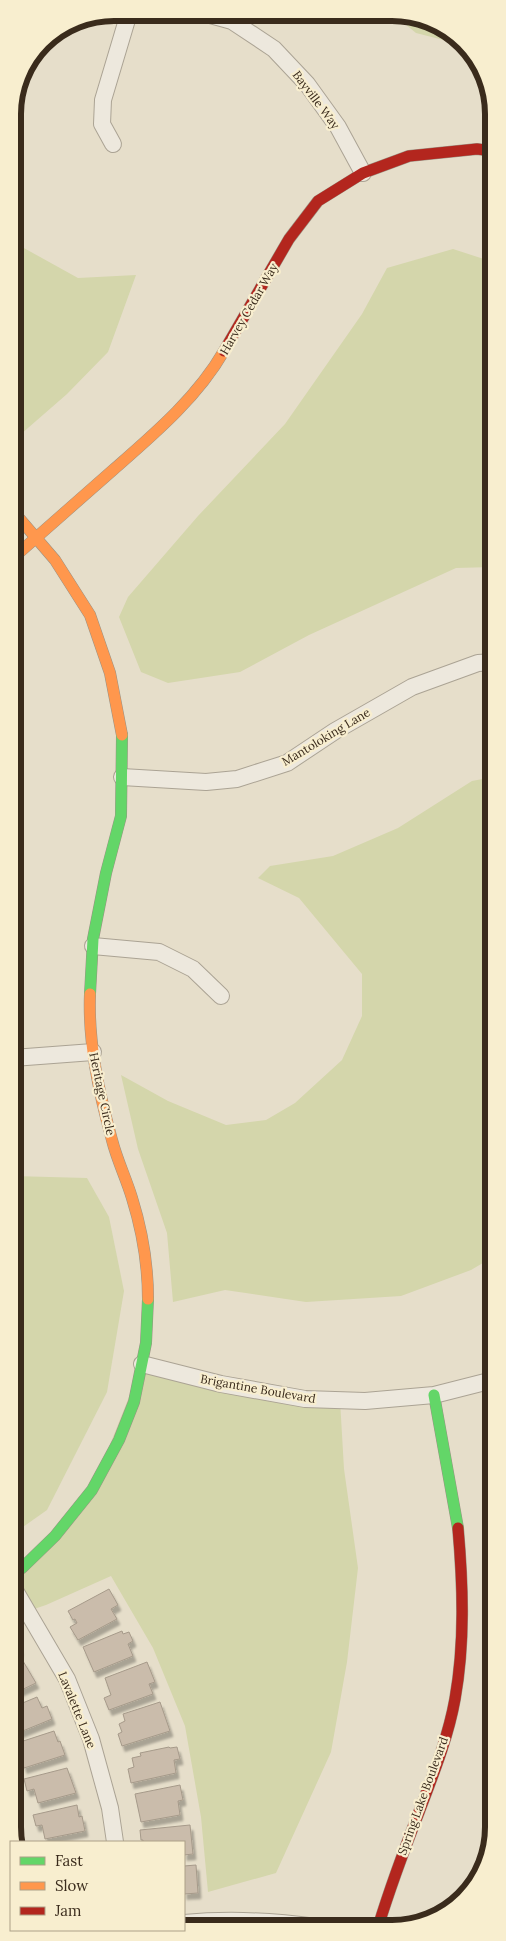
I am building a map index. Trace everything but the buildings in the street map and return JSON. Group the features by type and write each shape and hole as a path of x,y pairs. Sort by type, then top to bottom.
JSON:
{"street":[{"path":"113,144 102,124 103,100 127,21"},
{"name":"Bayville Way","path":"229,21 274,48 307,84 338,127 363,173"},
{"name":"Harvey Cedar Way","path":"21,551 137,449 178,410 214,368 289,239 318,201 363,173 409,156 477,149 485,150"},
{"name":"Heritage Circle","path":"21,520 56,560 90,616 112,682 122,735 121,816 106,873 93,946 89,1018 96,1073 112,1141 142,1232 148,1276 146,1343 134,1402 122,1432 92,1490 55,1536 21,1569"},
{"name":"Mantoloking Lane","path":"122,777 206,782 237,779 287,763 335,732 412,687 478,663 485,663"},
{"path":"93,946 159,952 193,969 221,996"},
{"path":"21,1057 93,1052"},
{"name":"Brigantine Boulevard","path":"142,1364 221,1384 305,1399 365,1401 434,1395 485,1382"},
{"name":"Spring Lake Boulevard","path":"381,1920 398,1865 443,1748 455,1700 461,1655 464,1588 457,1522 434,1395"},
{"name":"Lavalette Lane","path":"21,1601 67,1679 91,1739 110,1808 115,1841"}],"green space":[{"path":"403,22 428,28 450,42 416,33"},
{"path":"21,246 78,278 136,275 108,352 67,394 21,434"},
{"path":"453,249 485,259 485,567 456,568 309,635 240,672 168,683 141,672 119,617 128,597 198,516 285,424 362,314 387,268"},
{"path":"485,779 485,1262 471,1270 401,1296 306,1302 225,1290 173,1302 167,1233 138,1149 121,1075 168,1101 226,1125 266,1120 295,1103 342,1060 362,1016 362,974 299,898 258,878 270,866 333,856 398,828 472,781"},
{"path":"21,1176 87,1178 109,1217 124,1291 107,1392 47,1510 21,1528"},
{"path":"142,1364 340,1400 344,1469 358,1568 347,1662 331,1752 276,1873 208,1892 201,1817 185,1726 153,1648 111,1576 46,1605 21,1613 21,1565 92,1490"}],"traffic: fast":[{"path":"90,994 93,939 106,873 121,816 122,735"},
{"path":"21,1569 55,1536 92,1490 119,1440 134,1402 146,1343 148,1299"},
{"path":"434,1395 458,1528"}],"traffic: slow":[{"path":"21,551 173,415 201,384 224,351"},
{"path":"21,520 55,560 90,615 110,673 122,735"},
{"path":"90,994 91,1031 99,1086 114,1147 139,1222 146,1260 148,1299"}],"traffic: jam":[{"path":"224,351 289,239 318,201 363,173 409,156 477,149 485,150"},
{"path":"380,1920 397,1869 440,1756 455,1699 462,1635 458,1528"}]}
